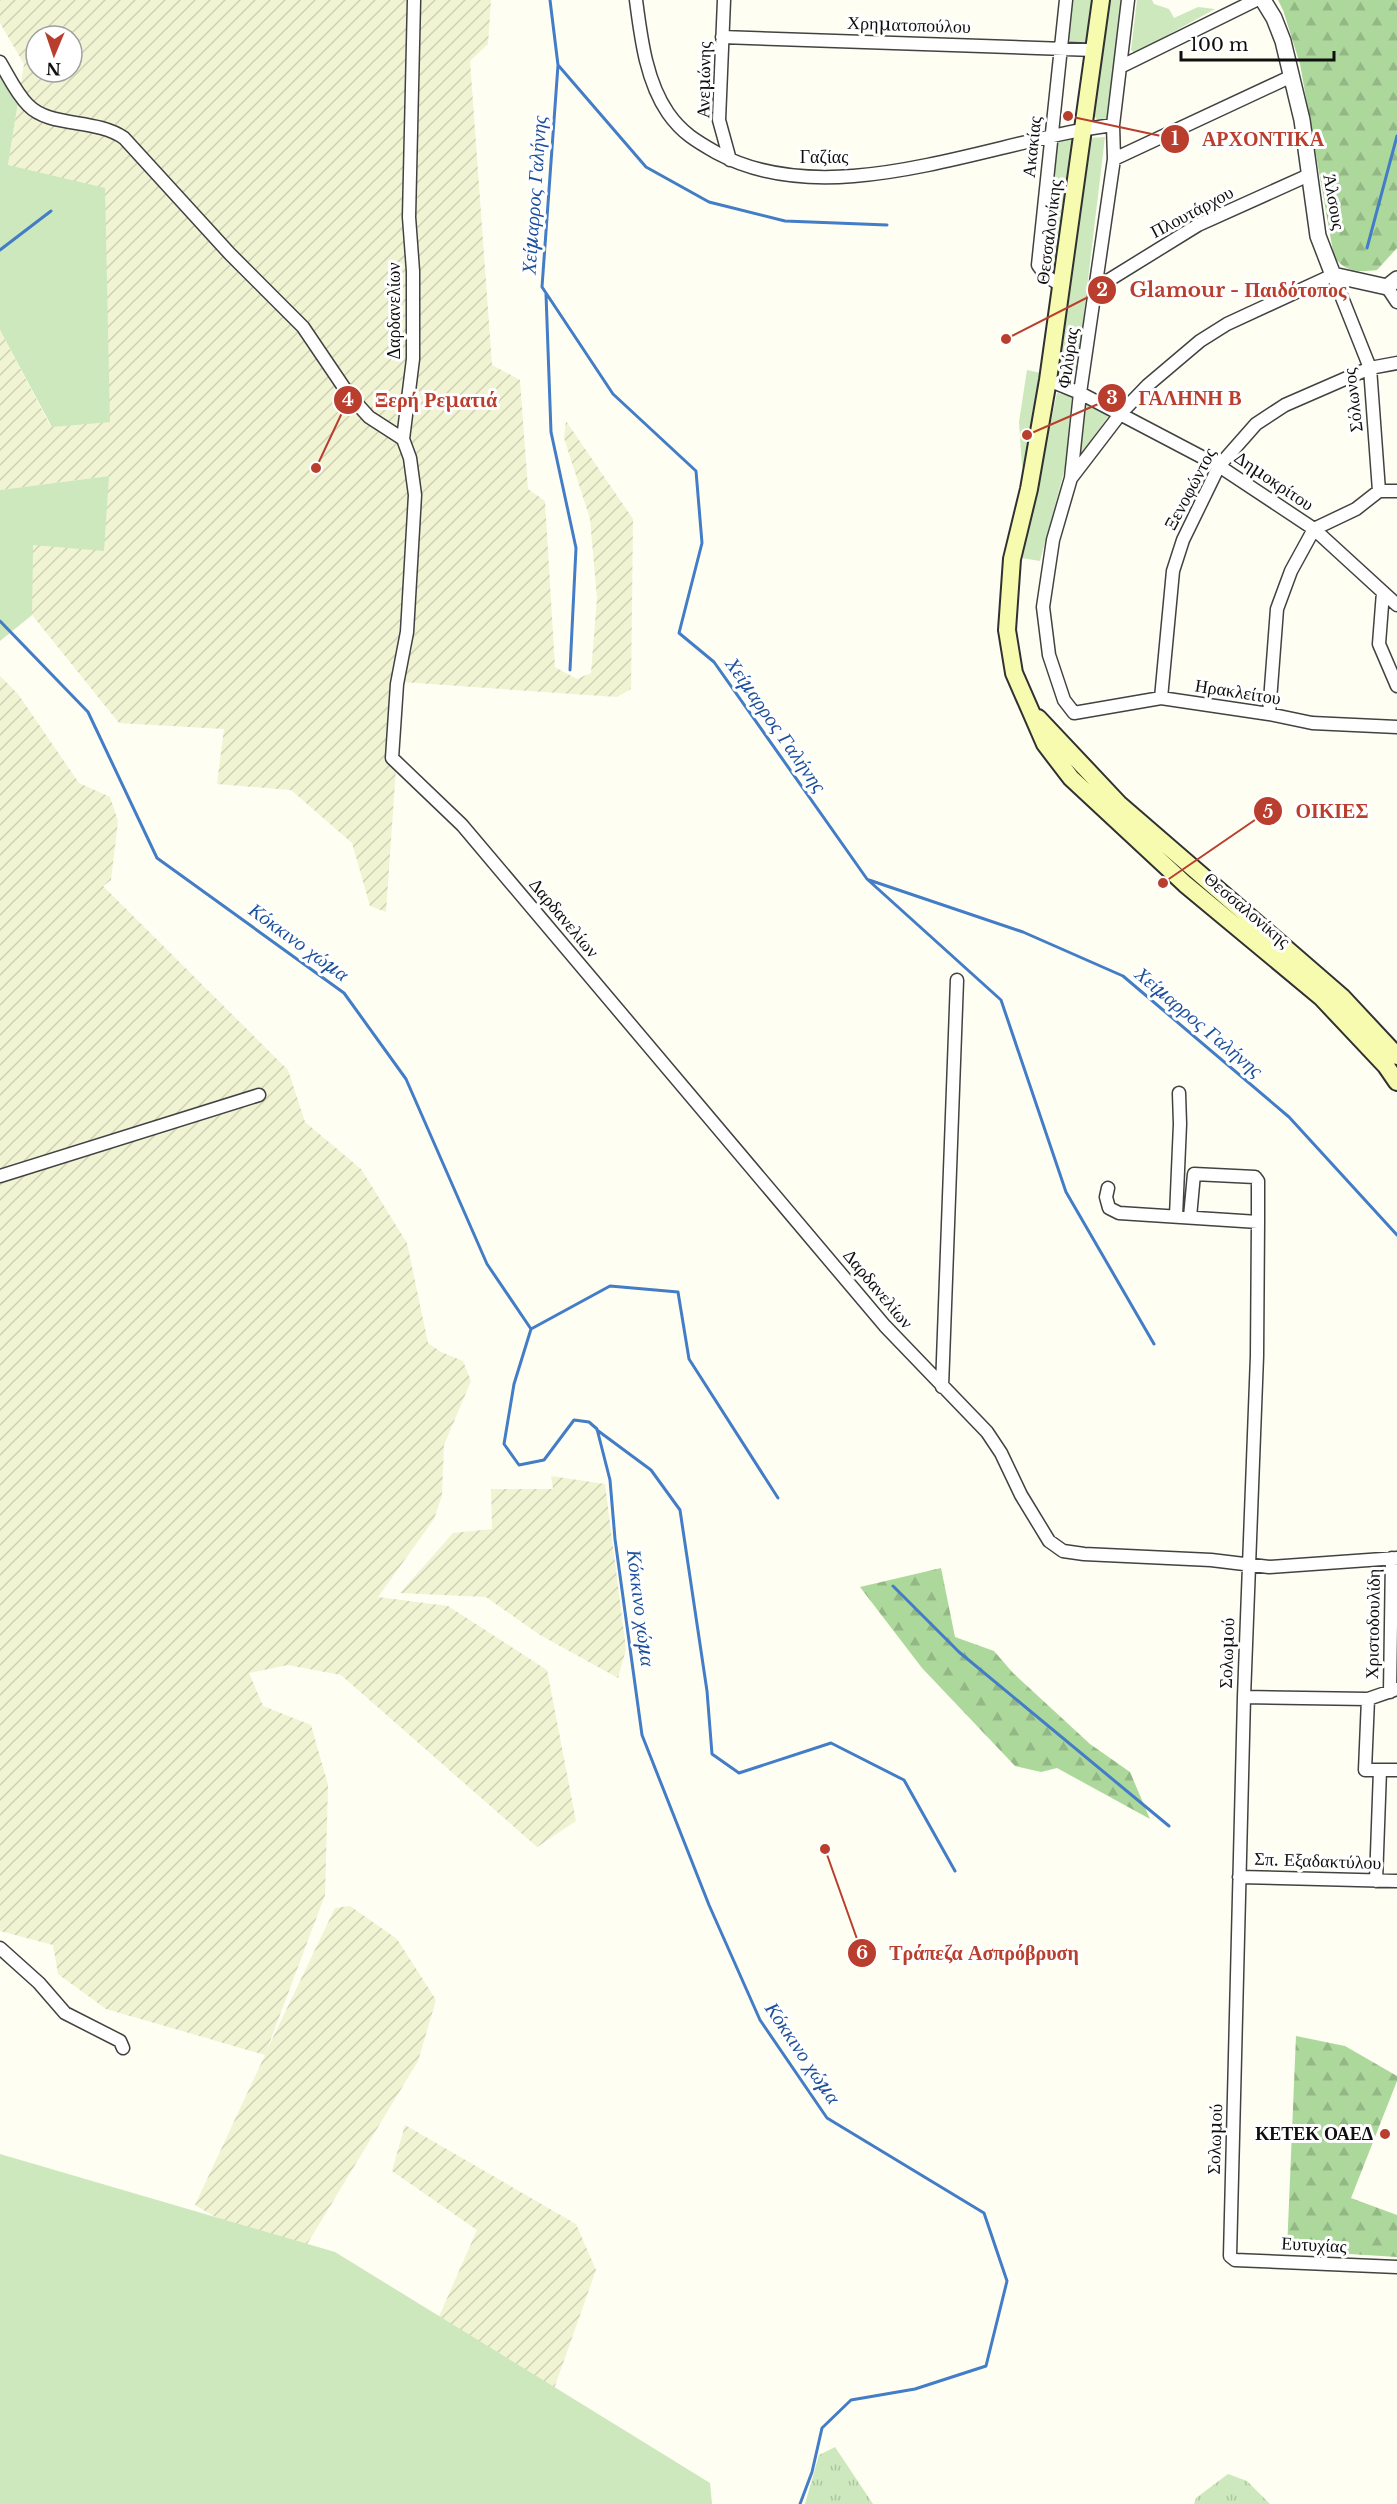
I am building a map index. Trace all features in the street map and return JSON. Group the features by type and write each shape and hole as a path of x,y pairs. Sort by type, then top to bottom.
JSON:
{"main road":[{"name":"Θεσσαλονίκης","path":"1101,0 1048,380 1029,489 1012,560 1006,630 1014,673 1020,692 1033,711 1119,804 1342,997 1397,1056"},
{"name":"Θεσσαλονίκης","path":"1033,711 1045,744 1071,777 1185,884 1321,997 1386,1066 1397,1082"}],"street":[{"name":"Δαρδανελίων","path":"414,0 409,217 413,271 413,359 404,439 410,458 415,495 407,632 398,684 392,758 462,825 885,1326 987,1432 1001,1453 1020,1494 1049,1540 1063,1551 1211,1560 1249,1565 1295,1567 1394,1558"},
{"name":"Γαζίας","path":"636,0 645,56 654,86 668,113 689,137 730,160 748,167 782,175 883,174 1051,135 1113,125"},
{"name":"Ανεμώνης","path":"724,0 720,120 730,160"},
{"name":"Ακακίας","path":"1062,286 1046,276 1038,265 1066,0"},
{"name":"Φιλύρας","path":"1074,713 1064,700 1049,655 1043,608 1053,540 1071,478 1080,393 1114,159 1113,125 1128,0"},
{"path":"1120,67 1256,0"},
{"name":"Άλσους","path":"1263,0 1280,33 1292,76 1302,120 1318,236 1333,275"},
{"name":"Χρηματοπούλου","path":"722,37 1094,50"},
{"path":"0,62 19,95 40,114 99,126 114,131 124,138 230,254 303,327 349,395 369,417 404,439"},
{"path":"1114,159 1292,76"},
{"name":"Πλουτάρχου","path":"1096,288 1198,225 1309,175"},
{"path":"1071,478 1121,413 1148,385 1200,341 1227,324 1333,275 1392,283 1397,302"},
{"name":"Σόλωνος","path":"1333,275 1370,368 1379,491"},
{"name":"Ξενοφώντος","path":"1161,698 1167,615 1173,571 1183,540 1219,466 1256,424 1285,405 1370,368 1397,363"},
{"name":"Δημοκρίτου","path":"1048,380 1121,413 1219,466 1314,529 1397,604"},
{"path":"1269,714 1277,609 1291,571 1314,529 1356,509 1379,491 1397,491"},
{"path":"1383,592 1379,644 1397,686"},
{"name":"Ηρακλείτου","path":"1074,713 1161,698 1269,714 1312,723 1397,727"},
{"path":"942,1387 957,980"},
{"path":"1176,1216 1179,1094"},
{"path":"0,1176 259,1095"},
{"name":"Σολωμού","path":"1190,1217 1192,1176 1195,1173 1258,1178 1257,1356 1244,1697 1230,2256"},
{"path":"1108,1188 1106,1197 1109,1208 1119,1213 1258,1222"},
{"name":"Χριστοδουλίδη","path":"1394,1558 1394,1690"},
{"path":"1244,1697 1368,1699 1394,1690"},
{"name":"Χριστοδουλίδη","path":"1368,1699 1365,1770 1380,1770"},
{"path":"1376,1881 1380,1770 1397,1770"},
{"name":"Σπ. Εξαδακτύλου","path":"1239,1877 1397,1881"},
{"path":"0,1948 39,1983 64,2013 120,2042 123,2048"},
{"name":"Ευτυχίας","path":"1230,2256 1235,2260 1397,2267"}],"green space":[{"path":"0,0 491,0 488,44 470,61 492,365 520,380 528,489 545,501 555,667 577,679 591,673 597,598 590,519 564,438 566,421 633,519 631,689 617,697 402,682 386,912 370,906 352,843 291,790 217,784 224,729 119,723 32,615 32,545 109,476 0,490 0,330 51,427 8,165 24,64 0,23"},
{"path":"1071,0 1093,0 1089,39 1084,47 1073,45 1068,38"},
{"path":"1107,0 1124,0 1110,116 1107,121 1099,122 1091,112"},
{"path":"1137,0 1152,0 1154,4 1169,9 1174,18 1198,7 1215,9 1135,53 1131,50"},
{"path":"1278,0 1397,0 1397,248 1377,270 1348,269 1334,257 1300,64"},
{"path":"0,70 18,102 8,165 105,188 110,422 52,427 0,330"},
{"path":"1105,137 1077,372 1067,380 1058,370 1088,138"},
{"path":"1073,139 1057,272 1051,275 1041,262 1055,140"},
{"path":"1027,370 1041,373 1027,461 1023,467 1019,422"},
{"path":"1057,393 1072,397 1065,468 1040,561 1022,558"},
{"path":"1083,403 1109,415 1078,459"},
{"path":"109,476 104,551 33,545 32,615 0,641 0,490"},
{"path":"0,676 18,694 79,783 110,797 118,821 111,880 103,886 288,1070 305,1122 361,1169 407,1243 428,1343 441,1352 463,1361 471,1381 444,1445 442,1495 434,1519 378,1597 448,1606 547,1670 576,1821 537,1847 341,1675 288,1665 249,1673 263,1706 311,1725 328,1785 325,1895 266,2052 335,1908 350,1906 397,1939 436,2000 418,2061 295,2264 195,2205 265,2055 106,2009 58,1974 53,1945 0,1931"},
{"path":"551,1476 605,1484 626,1649 618,1678 540,1635 486,1597 400,1593 453,1533 492,1529 491,1489 553,1489"},
{"path":"941,1568 955,1637 994,1651 1013,1673 1090,1744 1130,1772 1150,1819 1057,1768 1041,1772 1015,1766 922,1668 860,1587"},
{"path":"1296,2036 1345,2046 1397,2076 1351,2198 1397,2215 1397,2257 1287,2250"},
{"path":"405,2125 576,2224 596,2270 550,2400 434,2328 477,2230 392,2171"},
{"path":"0,2154 335,2252 710,2483 712,2504 0,2504"},
{"path":"835,2447 873,2504 805,2504 819,2455"},
{"path":"1228,2474 1247,2481 1270,2504 1194,2504 1196,2498"}],"waterway":[{"name":"Χείμαρρος Γαλήνης","path":"550,0 558,65 542,287 613,394 696,471 702,543 679,633 714,662 867,879 1001,1000 1066,1192 1154,1344"},
{"path":"558,65 646,167 709,202 785,221 887,225"},
{"path":"1367,248 1397,136"},
{"name":"Κόκκινο χώμα","path":"0,250 51,211"},
{"path":"546,294 551,432 576,548 570,670"},
{"name":"Κόκκινο χώμα","path":"0,621 88,712 157,858 344,993 406,1079 487,1264 531,1329 514,1384 504,1444 519,1465 544,1460 574,1420 589,1422 597,1429 610,1480 615,1539 642,1735 709,1905 760,2020 827,2118 984,2213 1007,2281 986,2366 915,2389 851,2400 822,2428 812,2472 800,2504"},
{"name":"Χείμαρρος Γαλήνης","path":"869,880 1023,932 1123,976 1289,1117 1397,1235"},
{"name":"Κόκκινο χώμα","path":"531,1329 610,1286 678,1292 689,1359 778,1498"},
{"name":"Κόκκινο χώμα","path":"597,1430 651,1470 680,1510 707,1691 712,1754 739,1773 831,1743 904,1780 955,1871"},
{"name":"Κόκκινο χώμα","path":"893,1586 959,1652 1169,1826"}],"place":[{"name":"ΑΡΧΟΝΤΙΚΑ","path":"1068,116"},
{"name":"Glamour - Παιδότοπος","path":"1006,339"},
{"name":"ΓΑΛΗΝΗ Β","path":"1027,435"},
{"name":"Ξερή Ρεματιά","path":"316,468"},
{"name":"ΟΙΚΙΕΣ","path":"1163,883"},
{"name":"Τράπεζα Ασπρόβρυση","path":"825,1849"},
{"name":"ΚΕΤΕΚ ΟΑΕΔ","path":"1385,2134"}]}
